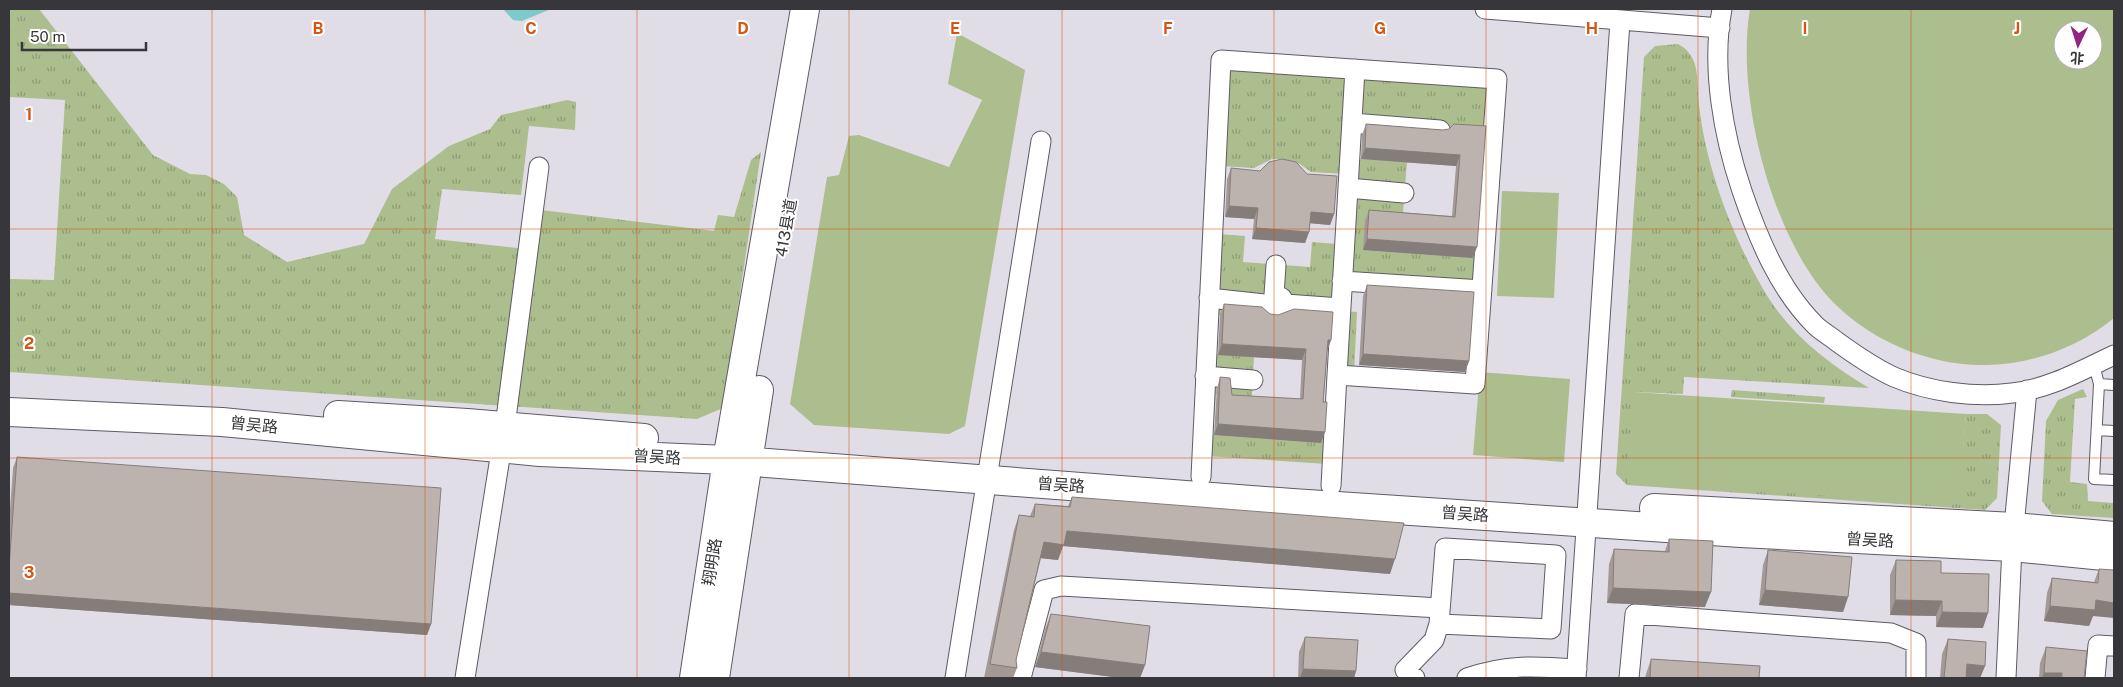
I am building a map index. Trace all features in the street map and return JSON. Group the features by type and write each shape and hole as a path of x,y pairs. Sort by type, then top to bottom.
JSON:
{"street":[{"name":"413县道","path":"739,454 805,9"},
{"name":"413县道","path":"739,454 823,9"},
{"path":"1485,9 1720,28"},
{"path":"1722,9 1719,82 1728,151 1754,226 1784,286 1816,325 1851,352 1894,377 1938,390 1972,394 2013,393 2061,381 2114,355"},
{"path":"1467,678 1486,672 1519,666 1577,674 1620,21"},
{"path":"1201,477 1221,60 1497,78 1475,384 1337,375"},
{"path":"1331,486 1355,69"},
{"path":"1352,123 1440,130"},
{"path":"955,678 1041,141"},
{"path":"465,678 503,437 539,167"},
{"path":"1348,188 1404,193"},
{"path":"1274,301 1276,265"},
{"path":"1342,281 1482,290"},
{"path":"1209,298 1274,301 1341,308"},
{"path":"1205,376 1252,380"},
{"path":"2006,678 2013,537 2027,390"},
{"name":"曾吴路","path":"9,394 503,437 1587,513 2013,537 2114,536"},
{"name":"曾吴路","path":"9,412 503,437"},
{"name":"翔明路","path":"694,678 739,454"},
{"name":"翔明路","path":"716,678 739,454"},
{"name":"曾吴路","path":"988,471 1201,477 1331,486 1587,513"},
{"name":"曾吴路","path":"2013,537 2114,558"},
{"path":"1021,678 1044,590 1060,586 1439,616 1551,629 1556,555 1445,548 1439,616 1434,640 1407,676"},
{"path":"1629,678 1634,614 1891,633 1916,643 1916,678"},
{"path":"2096,678 2098,645 2114,646"}],"lane":[{"path":"2094,364 2099,384 2094,479 2114,480"},
{"path":"2099,384 2114,385"},
{"path":"2097,430 2114,431"}],"green space":[{"path":"9,9 39,9 153,155 190,174 206,175 224,184 237,197 244,235 287,262 364,244 392,189 449,146 490,129 501,115 567,100 576,102 575,130 529,126 521,195 442,189 435,239 535,250 541,210 714,231 718,215 734,217 751,160 761,152 723,408 697,419 9,372 9,279 54,280 65,100 9,97"},
{"path":"1750,9 2114,9 2114,318 2086,338 2054,352 2020,362 1986,365 1945,361 1925,356 1905,350 1868,331 1836,305 1813,278 1793,245 1763,166 1748,83 1747,44"},
{"path":"957,33 1025,70 965,426 949,434 814,425 790,404 827,177 839,175 849,136 859,135 949,167 982,100 948,84"},
{"path":"1678,44 1686,49 1691,56 1696,70 1702,128 1714,176 1730,222 1762,287 1783,318 1809,345 1838,368 1869,388 1684,377 1683,394 1635,392 1958,504 1966,414 1987,414 2001,425 1997,498 1985,510 1627,485 1616,474 1644,57 1655,46"},
{"path":"1238,68 1343,78 1347,85 1344,174 1311,172 1300,164 1282,159 1272,159 1254,168 1221,166 1229,72"},
{"path":"1365,79 1486,86 1493,96 1478,282 1359,274 1349,270 1352,196 1404,201 1402,224 1363,250 1476,258 1485,137 1448,135 1449,125 1358,119 1360,87"},
{"path":"1361,128 1359,159 1407,162 1405,187 1353,183"},
{"path":"1502,191 1559,193 1554,298 1497,296"},
{"path":"1219,234 1245,236 1243,262 1270,264 1268,289 1258,297 1220,293 1216,287"},
{"path":"1312,242 1337,244 1334,295 1327,300 1287,298 1281,289 1283,265 1310,267"},
{"path":"1217,306 1330,323 1218,315 1215,354 1254,357 1253,375 1209,372"},
{"path":"1344,311 1357,312 1354,374 1340,373"},
{"path":"1480,372 1570,379 1564,462 1473,455"},
{"path":"1209,381 1252,384 1251,407 1216,394 1213,435 1321,443 1322,430 1329,430 1327,464 1206,456"},
{"path":"2083,389 2087,397 2075,399 2070,482 2087,484 2088,501 2114,503 2114,518 2052,514 2042,501 2046,421 2058,400"},
{"path":"1732,390 1825,397 1824,403 1731,397"},
{"path":"1634,392 1966,414 1959,504 1627,483"}],"water":[{"path":"503,9 551,9 522,21 513,20"}],"building":[{"path":"1366,124 1443,130 1449,129 1454,124 1486,126 1477,247 1367,239 1369,210 1455,217 1460,155 1365,148"},
{"path":"1282,159 1296,162 1307,174 1337,176 1334,214 1311,212 1309,232 1256,228 1258,208 1229,206 1231,168 1260,171 1269,162"},
{"path":"1367,285 1474,292 1469,361 1363,354"},
{"path":"1224,304 1262,307 1270,314 1278,315 1294,309 1333,312 1331,340 1328,340 1323,402 1327,402 1325,432 1218,424 1220,377 1230,378 1232,395 1303,399 1306,349 1222,344"},
{"path":"17,457 441,488 431,624 9,593"},
{"path":"1072,497 1404,523 1395,559 1067,531 1064,545 1044,542 1016,660 1017,668 990,664 1019,515 1034,517 1035,504 1070,507"},
{"path":"1669,539 1713,541 1711,592 1613,588 1614,549 1669,552"},
{"path":"1768,550 1852,557 1848,597 1765,590"},
{"path":"1896,560 1941,561 1941,573 1989,574 1988,613 1942,612 1942,601 1895,600"},
{"path":"2099,569 2114,570 2114,603 2096,600 2095,610 2050,606 2052,578 2098,583"},
{"path":"1051,614 1150,626 1145,665 1041,652"},
{"path":"1305,637 1358,640 1356,671 1303,669"},
{"path":"1948,639 1986,642 1985,666 1967,664 1966,678 1944,678"},
{"path":"2046,647 2087,651 2084,678 2062,678 2062,673 2044,673"},
{"path":"1651,659 1760,666 1759,678 1650,678"}]}
